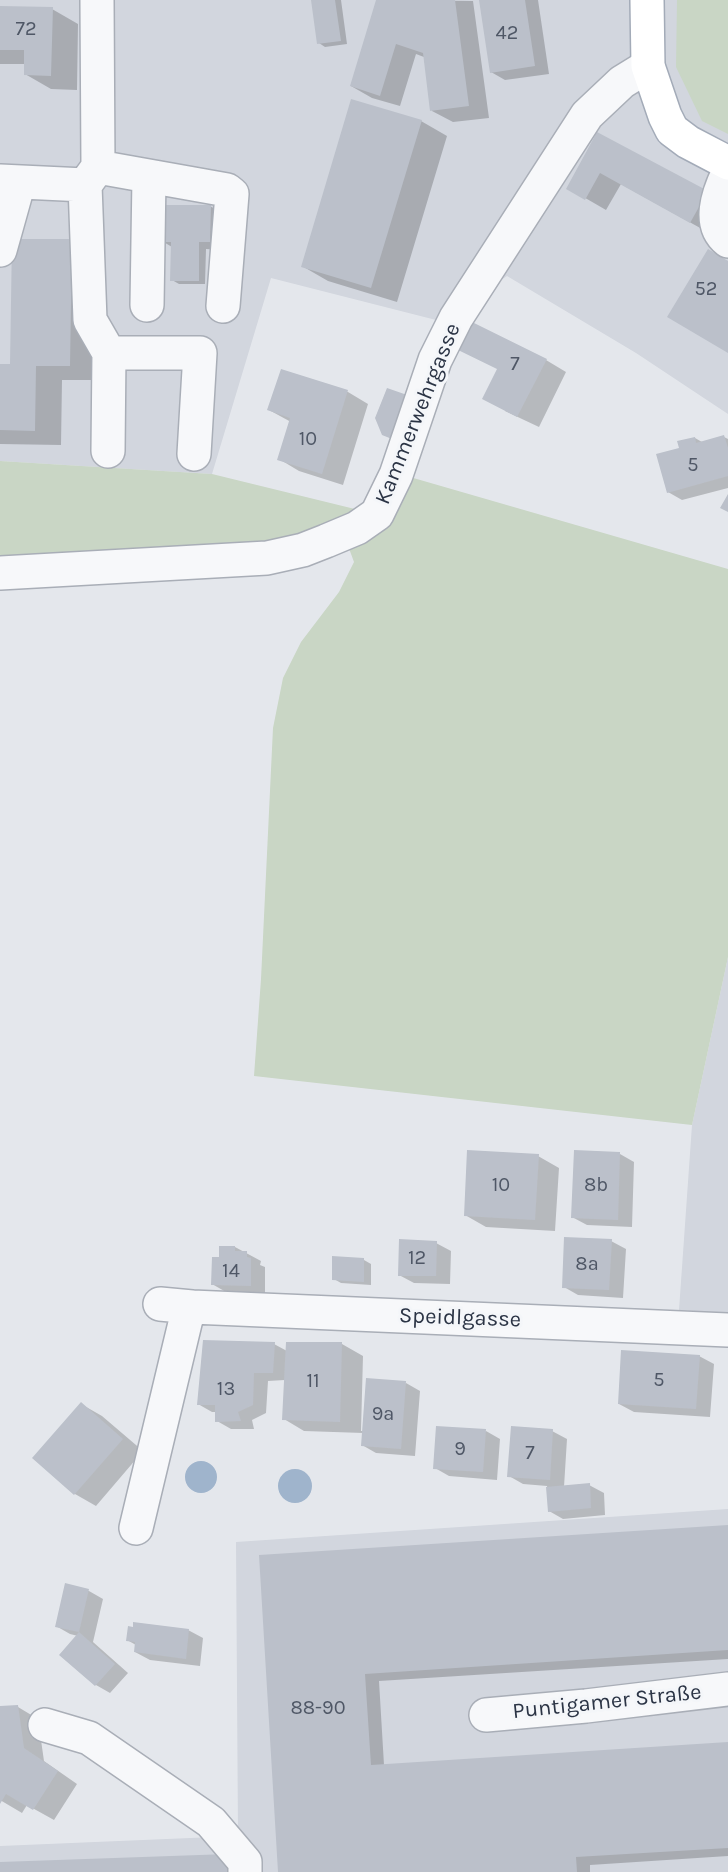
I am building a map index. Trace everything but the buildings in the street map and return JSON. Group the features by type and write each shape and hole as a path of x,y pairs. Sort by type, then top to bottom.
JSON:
{"main road":[{"path":"647,0 648,66 665,116 672,130 688,142 728,163"}],"street":[{"path":"98,0 91,176 90,320 109,353 108,451"},
{"name":"Kammerwehrgasse","path":"0,573 267,558 303,550 370,520 377,514 396,475 435,360 456,318 586,115 622,82 648,66"},
{"path":"728,173 719,190 716,207 717,225 721,235 728,241"},
{"path":"0,250 10,182 91,176 149,177 226,190 232,194 223,306"},
{"path":"147,305 149,177"},
{"path":"109,353 200,353 194,454"},
{"name":"Speidlgasse","path":"160,1304 728,1330"},
{"path":"136,1528 186,1319 192,1307"},
{"name":"Puntigamer Straße","path":"486,1715 728,1689"},
{"path":"45,1725 89,1738 211,1822 245,1862 245,1872"}],"shaded area":[{"path":"0,0 728,0 728,414 636,353 507,276 440,321 271,278 212,474 0,461"},
{"path":"728,957 728,1313 679,1310 692,1125"},
{"path":"728,1509 728,1872 0,1872 0,1846 238,1836 236,1542"}],"green space":[{"path":"677,0 728,0 728,134 702,121 676,67"},
{"path":"0,461 212,474 363,511 273,549 0,564"},
{"path":"403,475 728,569 728,957 692,1125 254,1076 273,728 283,678 301,642 339,592 354,562 347,543"}],"water":[{"path":"201,1461 212,1466 217,1477 212,1488 201,1493 190,1488 185,1477 190,1466"},
{"path":"295,1469 307,1474 312,1486 307,1498 295,1503 283,1498 278,1486 283,1474"}]}
